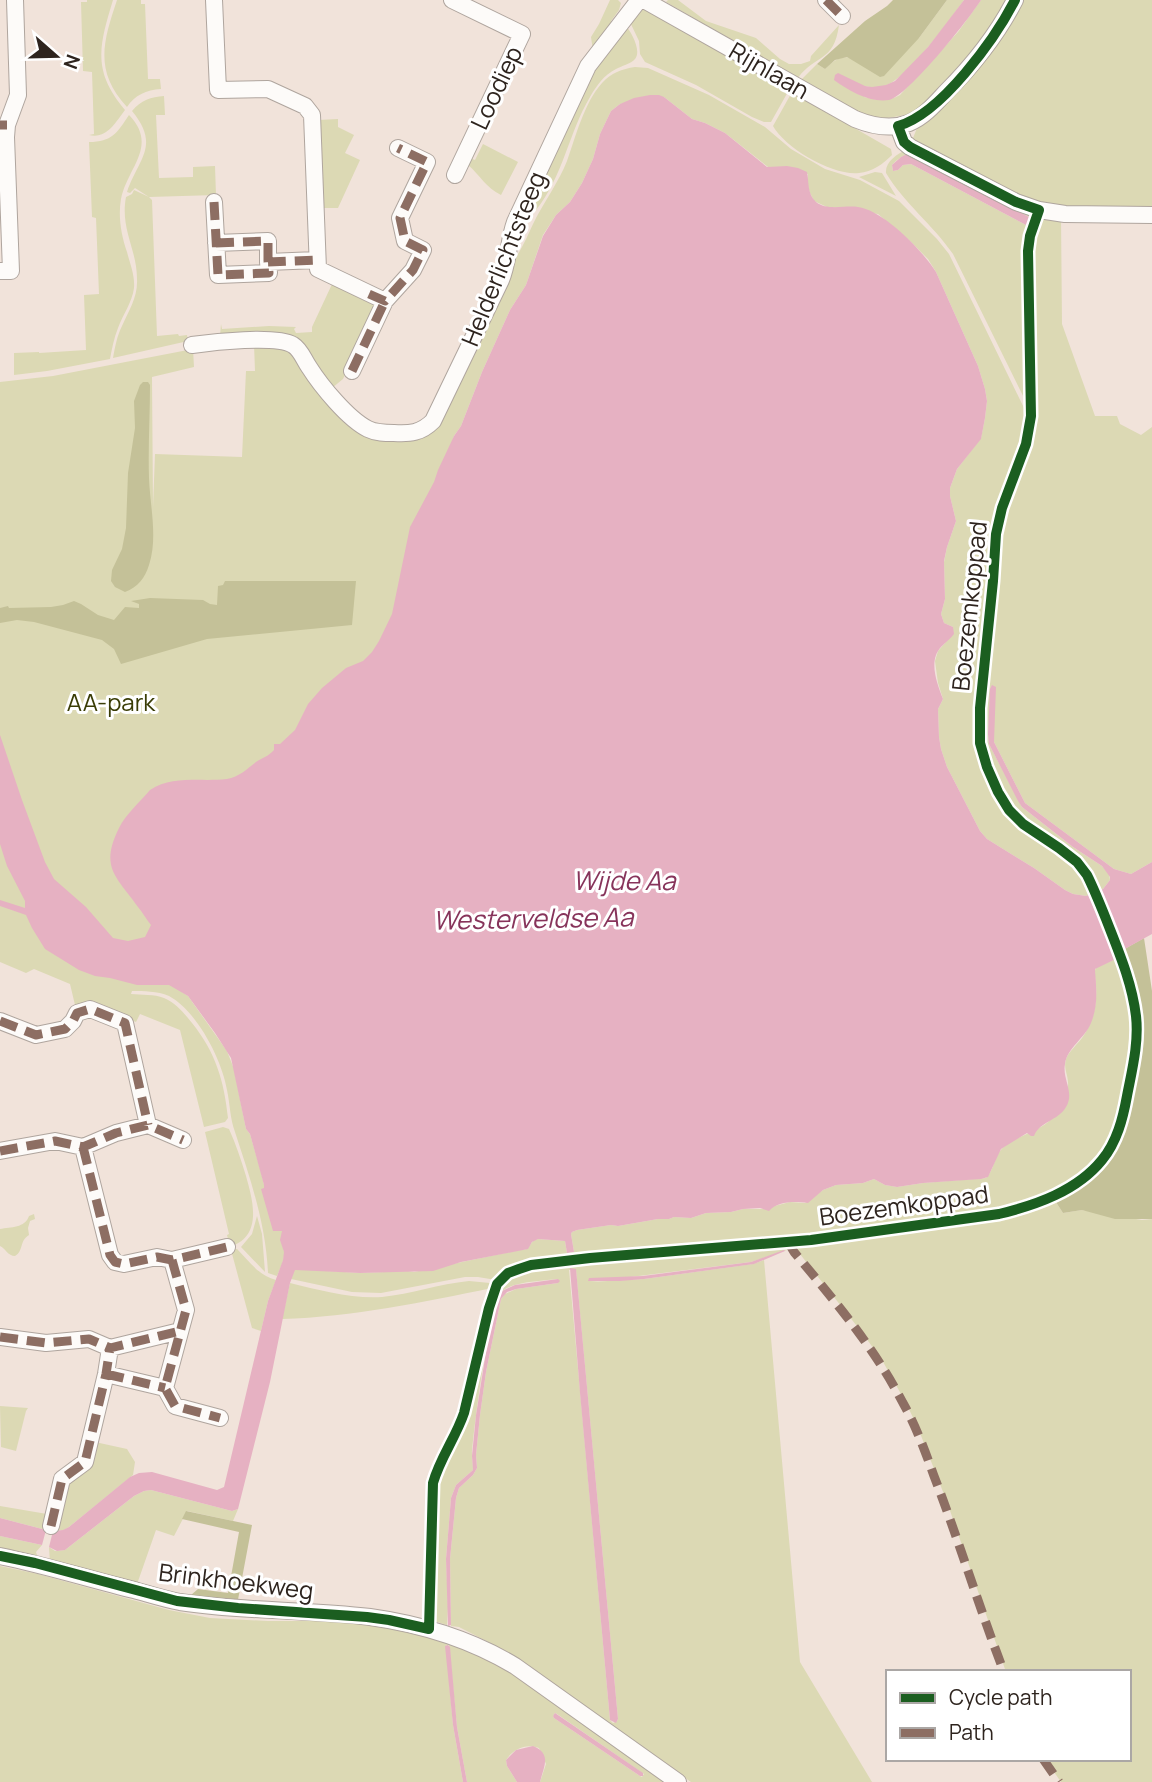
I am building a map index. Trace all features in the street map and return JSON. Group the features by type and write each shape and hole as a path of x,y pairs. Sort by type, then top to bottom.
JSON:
{"street":[{"path":"0,271 11,271 4,125 18,95 15,0"},
{"path":"214,0 218,90 268,89 305,106 312,115 318,269 385,302"},
{"name":"Loodiep","path":"452,0 522,34 455,175"},
{"name":"Rijnlaan","path":"642,0 855,120 876,126 898,126"},
{"name":"Helderlichtsteeg","path":"192,345 239,340 292,344 330,394 361,425 374,432 401,434 421,431 427,427 433,421 500,280 506,265 514,222 588,66 642,0"},
{"path":"826,0 842,16"},
{"path":"1015,0 991,41 956,82 924,114 898,126 904,142 1016,202 1039,210 1065,214 1152,215"},
{"path":"352,371 385,302 413,271 423,250 405,241 400,218 427,162 398,148"},
{"path":"215,202 216,243 218,275 269,273 268,241 216,243"},
{"path":"268,262 317,260"},
{"path":"0,1021 36,1035 65,1029 77,1013 90,1009 125,1023 148,1125"},
{"path":"0,1151 55,1141 83,1147 116,1133 148,1125 183,1140"},
{"path":"83,1147 110,1255 115,1262 124,1264 157,1257 172,1260 227,1247"},
{"path":"172,1260 186,1310 165,1388 175,1406 220,1418"},
{"path":"0,1337 46,1343 89,1339 110,1348 180,1331"},
{"path":"51,1526 62,1479 85,1462 110,1348"},
{"path":"106,1374 165,1388"},
{"name":"Brinkhoekweg","path":"0,1556 177,1601 367,1617 429,1629 476,1646 515,1666 678,1782"}],"green space":[{"path":"113,0 104,31 101,58 107,83 125,110 110,129 95,136 89,135 94,134 92,72 83,71 81,2"},
{"path":"117,0 141,0 141,4 145,4 148,79 160,79 161,89 141,94 127,107 110,81 104,56 108,29"},
{"path":"610,0 618,0 621,3 619,10 611,21 614,24 593,51 591,37"},
{"path":"678,0 706,21 756,38 789,64 810,61 811,56 839,25 833,46 798,78 666,2"},
{"path":"947,0 964,0 929,47 907,70 884,86 865,86 864,97 882,100 900,95 958,32 981,0 1011,0 945,89 912,114 881,119 862,115 801,80 817,64 825,69 841,58 853,59 919,38"},
{"path":"1020,0 1152,0 1152,209 1072,208 1022,199 914,144 917,128"},
{"path":"646,9 789,90 771,122 752,117 696,85 645,62 629,20"},
{"path":"625,25 636,46 635,59 612,71 598,84 576,125 545,197 536,210 526,208 596,62"},
{"name":"AA-park","path":"648,68 709,95 765,127 791,149 825,169 860,180 899,201 949,254 1028,421 1025,439 994,531 992,579 978,713 980,749 991,783 1010,814 1022,826 1072,861 1082,872 1084,882 1092,894 1086,896 1065,890 987,839 980,831 947,767 941,749 938,709 943,699 935,661 953,627 944,623 941,614 945,599 944,562 956,521 950,488 957,469 981,438 987,401 978,366 936,272 928,259 911,242 878,214 827,207 814,201 807,183 808,174 768,167 725,133 692,119 664,97 620,104 611,111 582,183 543,235 526,285 510,310 461,426 454,436 398,639 152,922 153,984 172,985 188,996 227,1051 234,1069 246,1129 250,1134 261,1172 275,1231 283,1232 281,1240 284,1257 277,1276 268,1273 261,1219 233,1127 220,1065 207,1037 189,1013 169,996 132,991 131,994 164,998 180,1009 213,1056 224,1092 228,1118 225,1122 204,1127 180,1030 140,1014 136,1022 89,1003 74,1008 70,984 34,969 26,973 0,962 0,382 53,376 193,349 194,367 152,377 153,507 155,454 242,457 246,371 255,371 254,344 289,347 356,427 419,436 560,176 590,100 609,77 621,70"},
{"path":"792,92 891,149 892,155 881,164 859,173 836,170 811,159 788,143 773,126"},
{"path":"164,96 165,115 156,115 159,178 193,177 193,167 215,166 216,195 149,197 135,188 130,193 127,192 146,143 141,123 132,111 146,100"},
{"path":"129,115 138,126 141,147 124,188 120,219 134,288 113,343 110,359 14,375 14,353 86,350 84,295 99,294 89,142 109,138"},
{"path":"338,119 338,127 354,135 345,153 360,160 338,208 321,208 318,120"},
{"path":"483,144 518,162 501,195 468,165 467,157 475,160"},
{"path":"906,150 1032,213 1033,223 1026,254 1030,410 953,254 886,173 895,156","holes":["910,155 1029,217 1031,222 1026,225 911,164 893,171 892,165 902,157"]},
{"path":"875,172 882,173 896,196 859,177"},
{"path":"134,190 152,200 157,336 187,335 188,341 113,358 137,286 136,268 125,219 126,197"},
{"path":"1051,215 1061,216 1062,324 1095,416 1117,416 1120,424 1141,435 1152,427 1152,862 1131,874 1114,869 1025,803 994,742 991,686 988,734 989,744 1022,807 1109,874 1110,880 1097,892 1094,886 1095,877 1081,863 1014,812 996,781 988,757 984,731 999,531 1004,510 1033,436 1029,250 1036,230"},
{"path":"333,282 374,303 376,307 343,379 332,388 301,345 220,336 221,324 222,329 269,326 296,327 296,333 312,332"},
{"path":"1118,958 1119,968 1129,987 1134,1030 1131,1062 1119,1123 1109,1145 1085,1174 1054,1194 1036,1201 981,1215 807,1238 547,1260 514,1268 496,1280 465,1277 381,1293 352,1292 291,1279 297,1269 360,1273 414,1272 526,1249 538,1239 565,1241 567,1253 574,1252 571,1234 577,1230 674,1217 691,1218 706,1213 763,1209 790,1202 805,1203 823,1190 836,1185 863,1183 874,1179 897,1187 986,1178 1001,1149 1051,1119 1064,1098 1068,1086 1066,1059 1087,1030 1093,1014 1096,997 1094,971"},
{"path":"223,1127 229,1129 236,1146 253,1207 247,1235 230,1247 205,1132"},
{"path":"1054,1199 1063,1213 1082,1210 1142,1220 1152,1219 1152,1782 1061,1782 1046,1761 1131,1761 1131,1670 1005,1670 947,1502 906,1403 882,1360 792,1244 978,1221 1029,1210"},
{"path":"34,1214 35,1219 30,1221 28,1228 29,1235 20,1251 15,1256 11,1255 0,1246 0,1229 21,1225"},
{"path":"257,1216 262,1234 265,1272 241,1247 252,1234"},
{"path":"785,1244 790,1249 751,1262 590,1282 644,1279 753,1264 764,1260 800,1662 872,1782 691,1782 498,1647 459,1627 451,1626 450,1559 456,1498 459,1488 477,1468 476,1455 486,1372 501,1299 516,1289 558,1283 558,1279 512,1286 500,1293 496,1302 479,1397 472,1454 473,1470 456,1485 451,1498 446,1559 447,1625 434,1621 437,1479 467,1415 496,1294 511,1277 546,1266","holes":["569,1270 576,1270 618,1719 613,1723 610,1720"]},
{"path":"237,1249 259,1272 276,1280 261,1331 252,1328 231,1250"},
{"path":"469,1281 490,1283 493,1286 388,1308 282,1319 290,1283 359,1297 382,1297"},
{"path":"0,1406 28,1408 16,1451 1,1447"},
{"path":"95,1442 127,1449 135,1462 133,1475 69,1527 53,1531 64,1482"},
{"path":"151,1490 232,1511 238,1509 233,1521 187,1511 174,1536 156,1530 136,1587 50,1563 49,1547 55,1551 65,1550 134,1496"},
{"path":"0,1506 47,1514 46,1530 0,1518"},
{"path":"0,1536 42,1545 36,1552 39,1561 0,1552"},
{"path":"0,1566 210,1618 268,1621 328,1619 416,1631 495,1659 672,1782 540,1782 546,1764 539,1748 529,1746 516,1750 506,1760 517,1782 467,1782 457,1727 449,1645 446,1646 453,1725 463,1782 0,1782","holes":["555,1713 644,1774 642,1777 554,1718"]}],"shaded area":[{"path":"893,0 947,0 919,38 884,76 880,77 847,57 835,60 825,69 817,64 865,21"},
{"path":"143,382 150,385 149,466 153,544 145,574 137,585 125,592 115,587 111,581 126,528 128,473 135,428 134,401"},
{"path":"225,581 356,581 352,625 207,639 121,664 114,649 102,640 34,622 17,620 0,623 0,608 8,606 51,607 74,601 98,615 114,620 125,607 139,608 139,604 131,601 150,598 203,600 217,605 218,586"},
{"path":"1144,938 1152,991 1152,1219 1115,1219 1082,1210 1063,1213 1054,1199 1094,1172 1105,1160 1119,1134 1128,1103 1137,1052 1139,1015 1130,965 1121,951"},
{"path":"186,1511 252,1525 237,1605 190,1600 191,1595 198,1589 228,1593 239,1532 182,1519"}],"water":[{"path":"964,0 981,0 938,56 898,95 889,100 874,100 853,92 834,80 838,73 872,87 895,81 928,47"},
{"name":"Wijde Aa","path":"650,95 664,97 692,119 725,133 767,167 787,166 807,172 811,195 820,205 858,207 879,215 922,253 936,272 978,366 987,401 981,439 957,469 950,488 956,521 944,561 945,599 941,614 944,623 953,627 954,634 937,653 934,665 943,699 938,709 941,749 947,767 980,831 987,839 1073,894 1086,896 1103,889 1110,877 1102,866 1073,847 1018,801 989,744 990,689 992,685 996,687 994,742 1025,803 1114,869 1131,874 1152,862 1152,934 1121,951 1118,958 1095,969 1096,1000 1093,1018 1066,1058 1065,1075 1069,1096 1066,1107 1063,1112 1040,1127 1034,1136 1027,1133 1001,1149 988,1177 897,1187 874,1179 863,1183 836,1185 823,1190 808,1203 781,1204 769,1211 760,1208 743,1209 706,1213 691,1218 674,1217 577,1230 571,1234 574,1252 567,1253 565,1241 538,1239 532,1242 528,1249 461,1262 433,1271 360,1273 295,1270 238,1509 232,1511 151,1490 144,1491 65,1550 57,1551 49,1547 53,1531 69,1527 130,1477 139,1473 152,1472 217,1490 224,1487 268,1301 284,1252 280,1240 282,1231 273,1231 261,1189 264,1185 250,1134 246,1129 231,1058 188,996 169,985 137,985 79,970 45,949 26,915 0,906 0,900 25,908 25,901 7,866 0,844 0,735 45,862 54,879 86,907 113,938 128,941 145,937 151,925 117,879 111,863 113,842 122,823 150,790 159,785 178,781 217,780 239,775 268,755 274,750 274,744 280,744 295,730 308,704 322,688 346,668 363,661 372,652 392,614 410,527 461,426 510,310 526,285 543,236 582,183 611,111 634,98"},
{"path":"905,155 1029,217 1031,222 1026,225 911,164 893,171 892,165"},
{"path":"784,1250 754,1264 644,1279 588,1281 589,1278 643,1276 751,1262"},
{"path":"570,1268 576,1269 618,1719 616,1723 610,1720"},
{"path":"558,1279 558,1283 507,1292 501,1299 486,1372 476,1455 477,1468 459,1488 456,1498 450,1559 451,1625 448,1626 446,1559 451,1498 456,1485 473,1470 476,1415 488,1339 498,1297 502,1291 515,1285"},
{"path":"0,1518 46,1530 42,1545 0,1536"},
{"path":"448,1645 457,1727 467,1782 463,1782 453,1725 445,1646"},
{"path":"555,1713 643,1773 643,1776 554,1718"},
{"path":"533,1746 545,1757 540,1782 517,1782 506,1760 516,1750"}],"marked path":[{"path":"826,0 842,16"},
{"path":"0,125 7,125"},
{"path":"369,294 385,301 413,270 423,250 405,241 400,218 427,162 398,148"},
{"path":"214,202 218,275 269,273 268,262 317,260"},
{"path":"216,243 268,241 268,262"},
{"path":"352,371 385,301"},
{"path":"0,1021 36,1035 65,1029 77,1013 90,1009 125,1023 148,1125"},
{"path":"0,1151 55,1141 83,1147 116,1133 148,1125 183,1140"},
{"path":"83,1147 110,1255 115,1262 124,1264 157,1257 172,1260 227,1247"},
{"path":"788,1242 866,1343 908,1412 943,1500 1003,1670"},
{"path":"172,1260 186,1310 165,1388 175,1406 220,1418"},
{"path":"51,1526 62,1479 85,1462 110,1348 180,1331"},
{"path":"0,1337 46,1343 89,1339 110,1348"},
{"path":"106,1374 165,1388"},
{"path":"1044,1761 1059,1782"}],"cycle path":[{"name":"Boezemkoppad","path":"0,1556 177,1601 367,1617 429,1629 433,1483 464,1413 497,1284 508,1273 531,1265 811,1240 999,1214 1041,1201 1068,1188 1092,1171 1107,1153 1121,1121 1136,1046 1136,1016 1128,979 1087,875 1077,862 1023,824 1009,810 987,767 980,743 980,708 996,534 1002,508 1026,444 1031,416 1028,251 1039,210 1016,202 910,147 904,142 898,126 915,119 949,91 981,54 1015,0"}],"water label":[{"name":"Westerveldse Aa","path":"533,919"}]}
